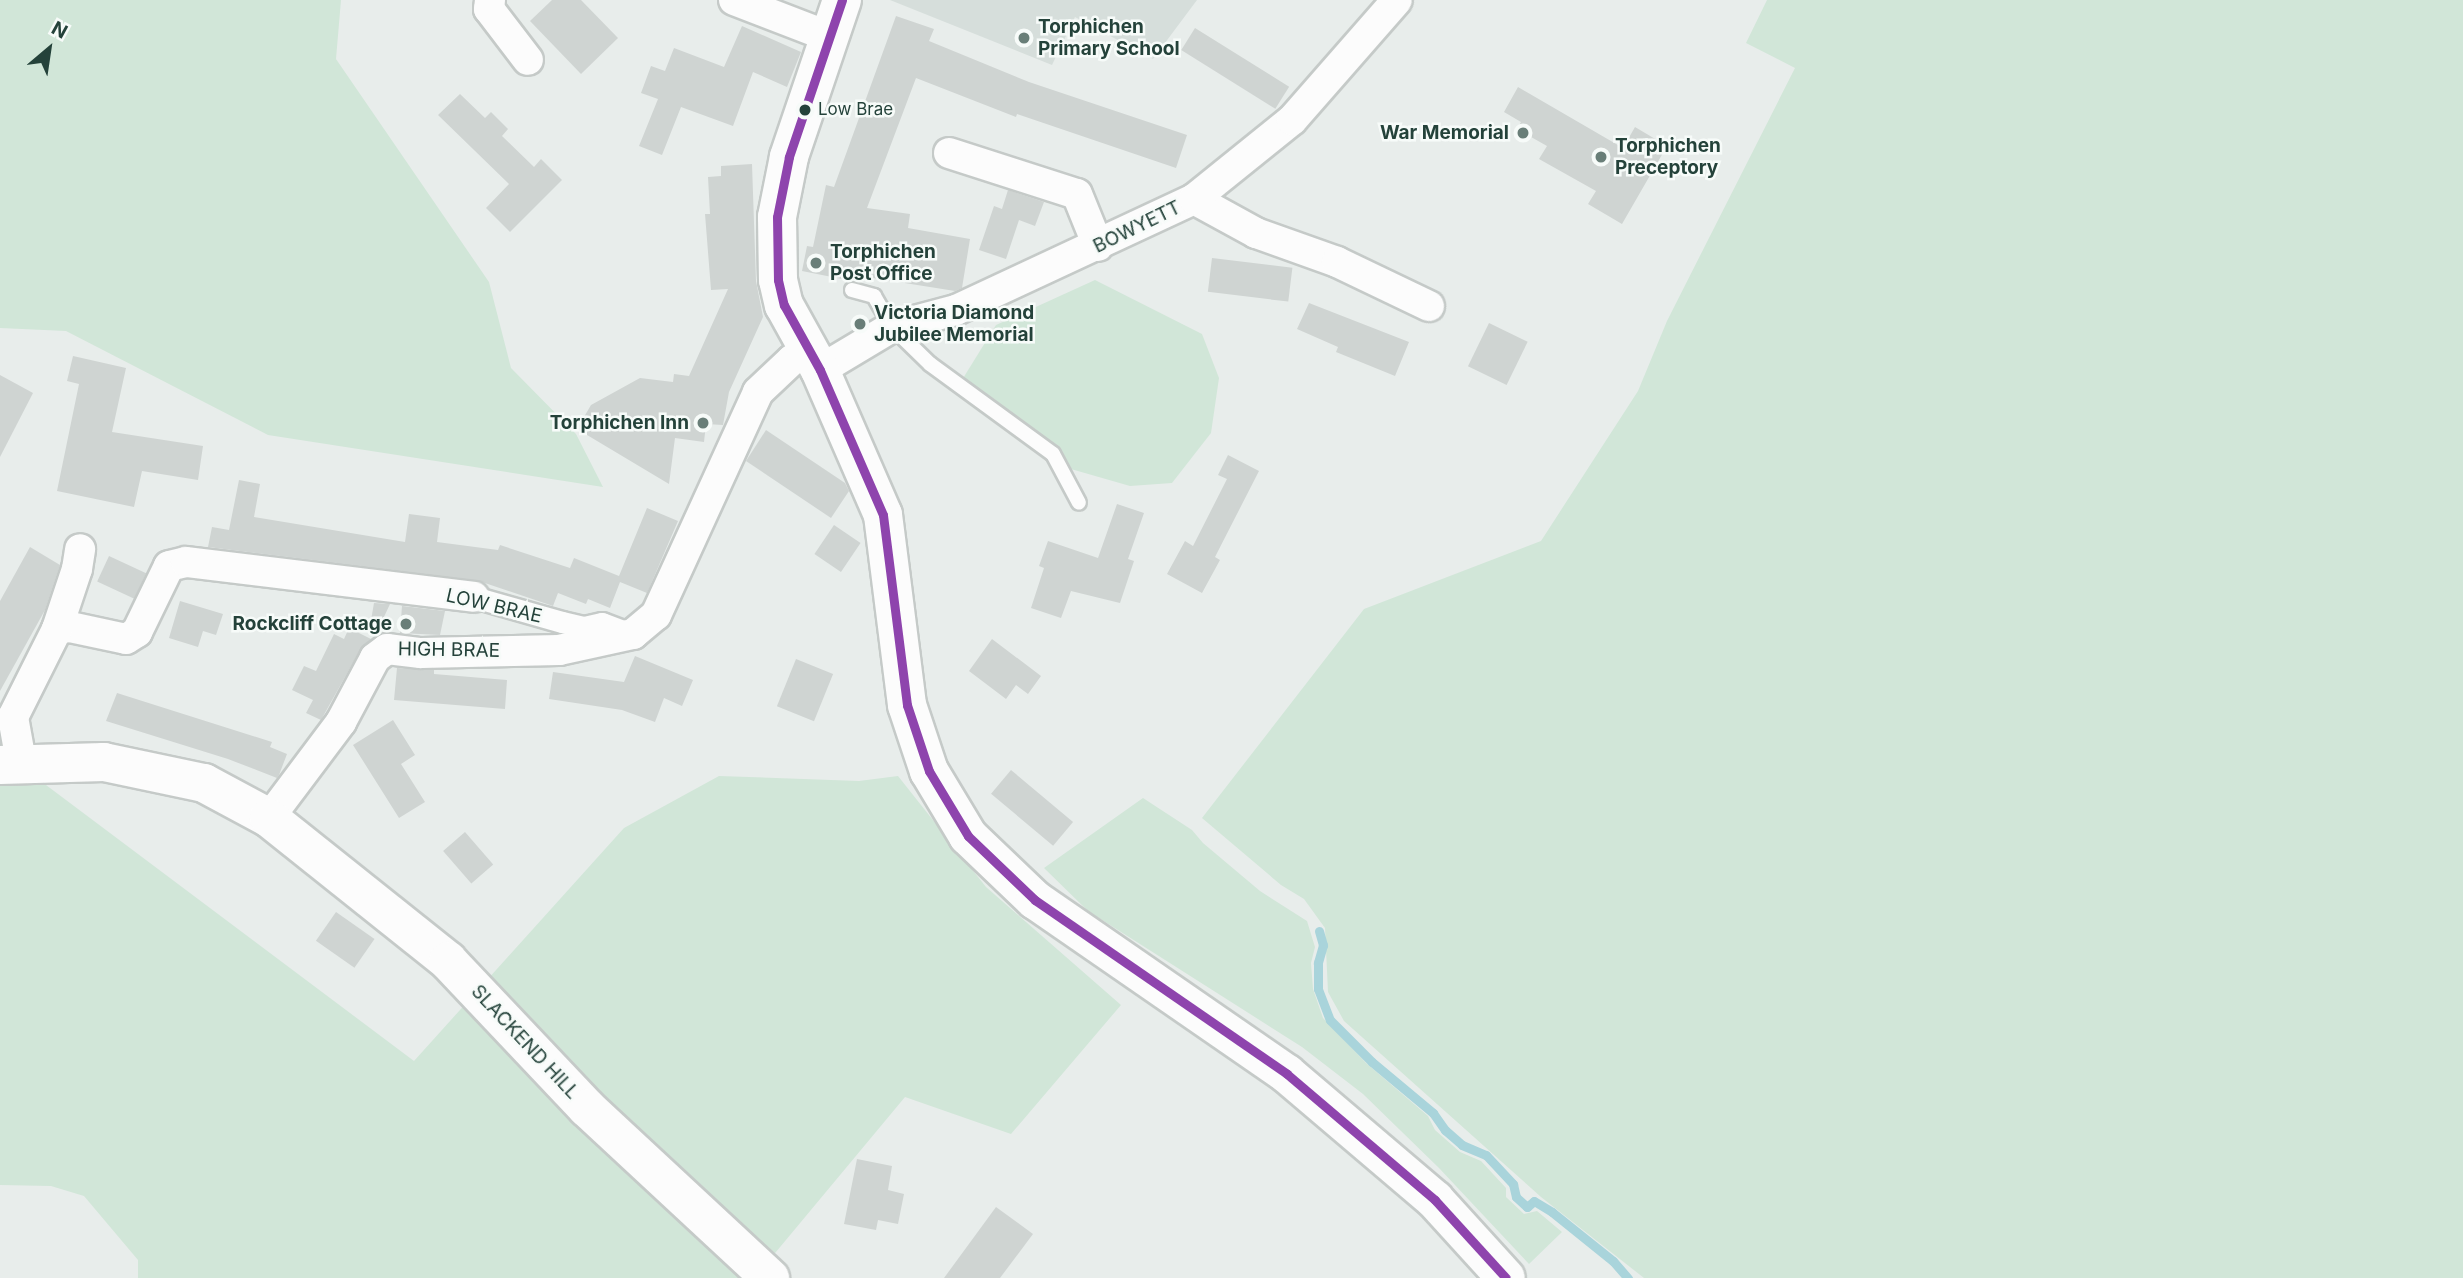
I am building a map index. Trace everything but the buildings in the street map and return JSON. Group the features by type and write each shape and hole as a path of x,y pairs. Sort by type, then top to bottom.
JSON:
{"main road":[{"path":"842,0 789,157 777,217 778,280 783,305 815,360 883,515 907,705 929,771 968,836 1035,900 1287,1074 1435,1200 1506,1278"},
{"name":"SLACKEND HILL","path":"11,766 104,762 204,783 269,818 448,961 587,1108 770,1278"}],"street":[{"path":"490,0 489,9 528,60"},
{"path":"734,0 830,37"},
{"name":"BOWYETT","path":"815,360 892,327 956,310 1194,199 1292,120 1387,3"},
{"path":"949,153 1077,194 1098,246"},
{"path":"1194,199 1255,233 1336,262 1429,306"},
{"path":"633,634 656,615 758,392 792,360 815,360"},
{"path":"11,766 6,713 57,629 77,569 80,549"},
{"name":"LOW BRAE","path":"57,629 70,627 126,639 137,632 169,566 186,562 474,597 562,622 584,627 602,624 633,634"},
{"name":"HIGH BRAE","path":"269,818 341,722 375,658 387,649 421,653 559,650 633,634"}],"lane":[{"path":"852,290 874,296 892,327 930,364 1053,454 1079,503"}],"shaded area":[{"name":"Torphichen Primary School","path":"890,0 1197,0 1153,59 1075,17 1052,65"}],"green space":[{"path":"0,0 341,0 336,59 489,282 511,368 576,434 603,487 268,435 66,331 0,328"},
{"path":"1767,0 2463,0 2463,1278 1644,1278 1541,1197 1344,1021 1328,992 1325,928 1304,899 1281,885 1202,818 1364,609 1541,541 1638,391 1667,321 1795,68 1746,43"},
{"path":"1095,280 1202,334 1219,378 1211,433 1172,483 1130,486 1057,465 957,388 996,325"},
{"path":"0,725 22,767 414,1061 624,828 719,776 859,781 898,776 986,887 1121,1005 1011,1134 905,1097 761,1270 760,1278 138,1278 138,1260 84,1196 51,1186 0,1185"},
{"path":"1143,798 1192,830 1203,843 1260,891 1307,921 1315,947 1311,963 1313,989 1323,1018 1366,1063 1428,1116 1435,1130 1460,1152 1481,1161 1506,1188 1506,1197 1524,1214 1537,1211 1562,1232 1529,1264 1439,1168 1363,1094 1302,1047 1088,911 1044,868"}],"waterway":[{"path":"1319,931 1323,945 1318,963 1318,989 1330,1020 1372,1062 1433,1113 1445,1130 1462,1145 1486,1155 1513,1184 1516,1197 1527,1207 1534,1201 1552,1212 1613,1261 1628,1278"}],"transit line":[{"path":"842,0 789,157 777,217 778,280 784,305 820,370 883,515 907,705 929,771 968,836 1035,900 1287,1074 1435,1200 1506,1278"}],"place":[{"name":"Torphichen Primary School","path":"1024,38"},
{"name":"Low Brae","path":"805,110"},
{"name":"War Memorial","path":"1523,133"},
{"name":"Torphichen Preceptory","path":"1601,157"},
{"name":"Torphichen Post Office","path":"816,263"},
{"name":"Victoria Diamond Jubilee Memorial","path":"860,324"},
{"name":"Torphichen Inn","path":"703,423"},
{"name":"Rockcliff Cottage","path":"406,624"}]}
